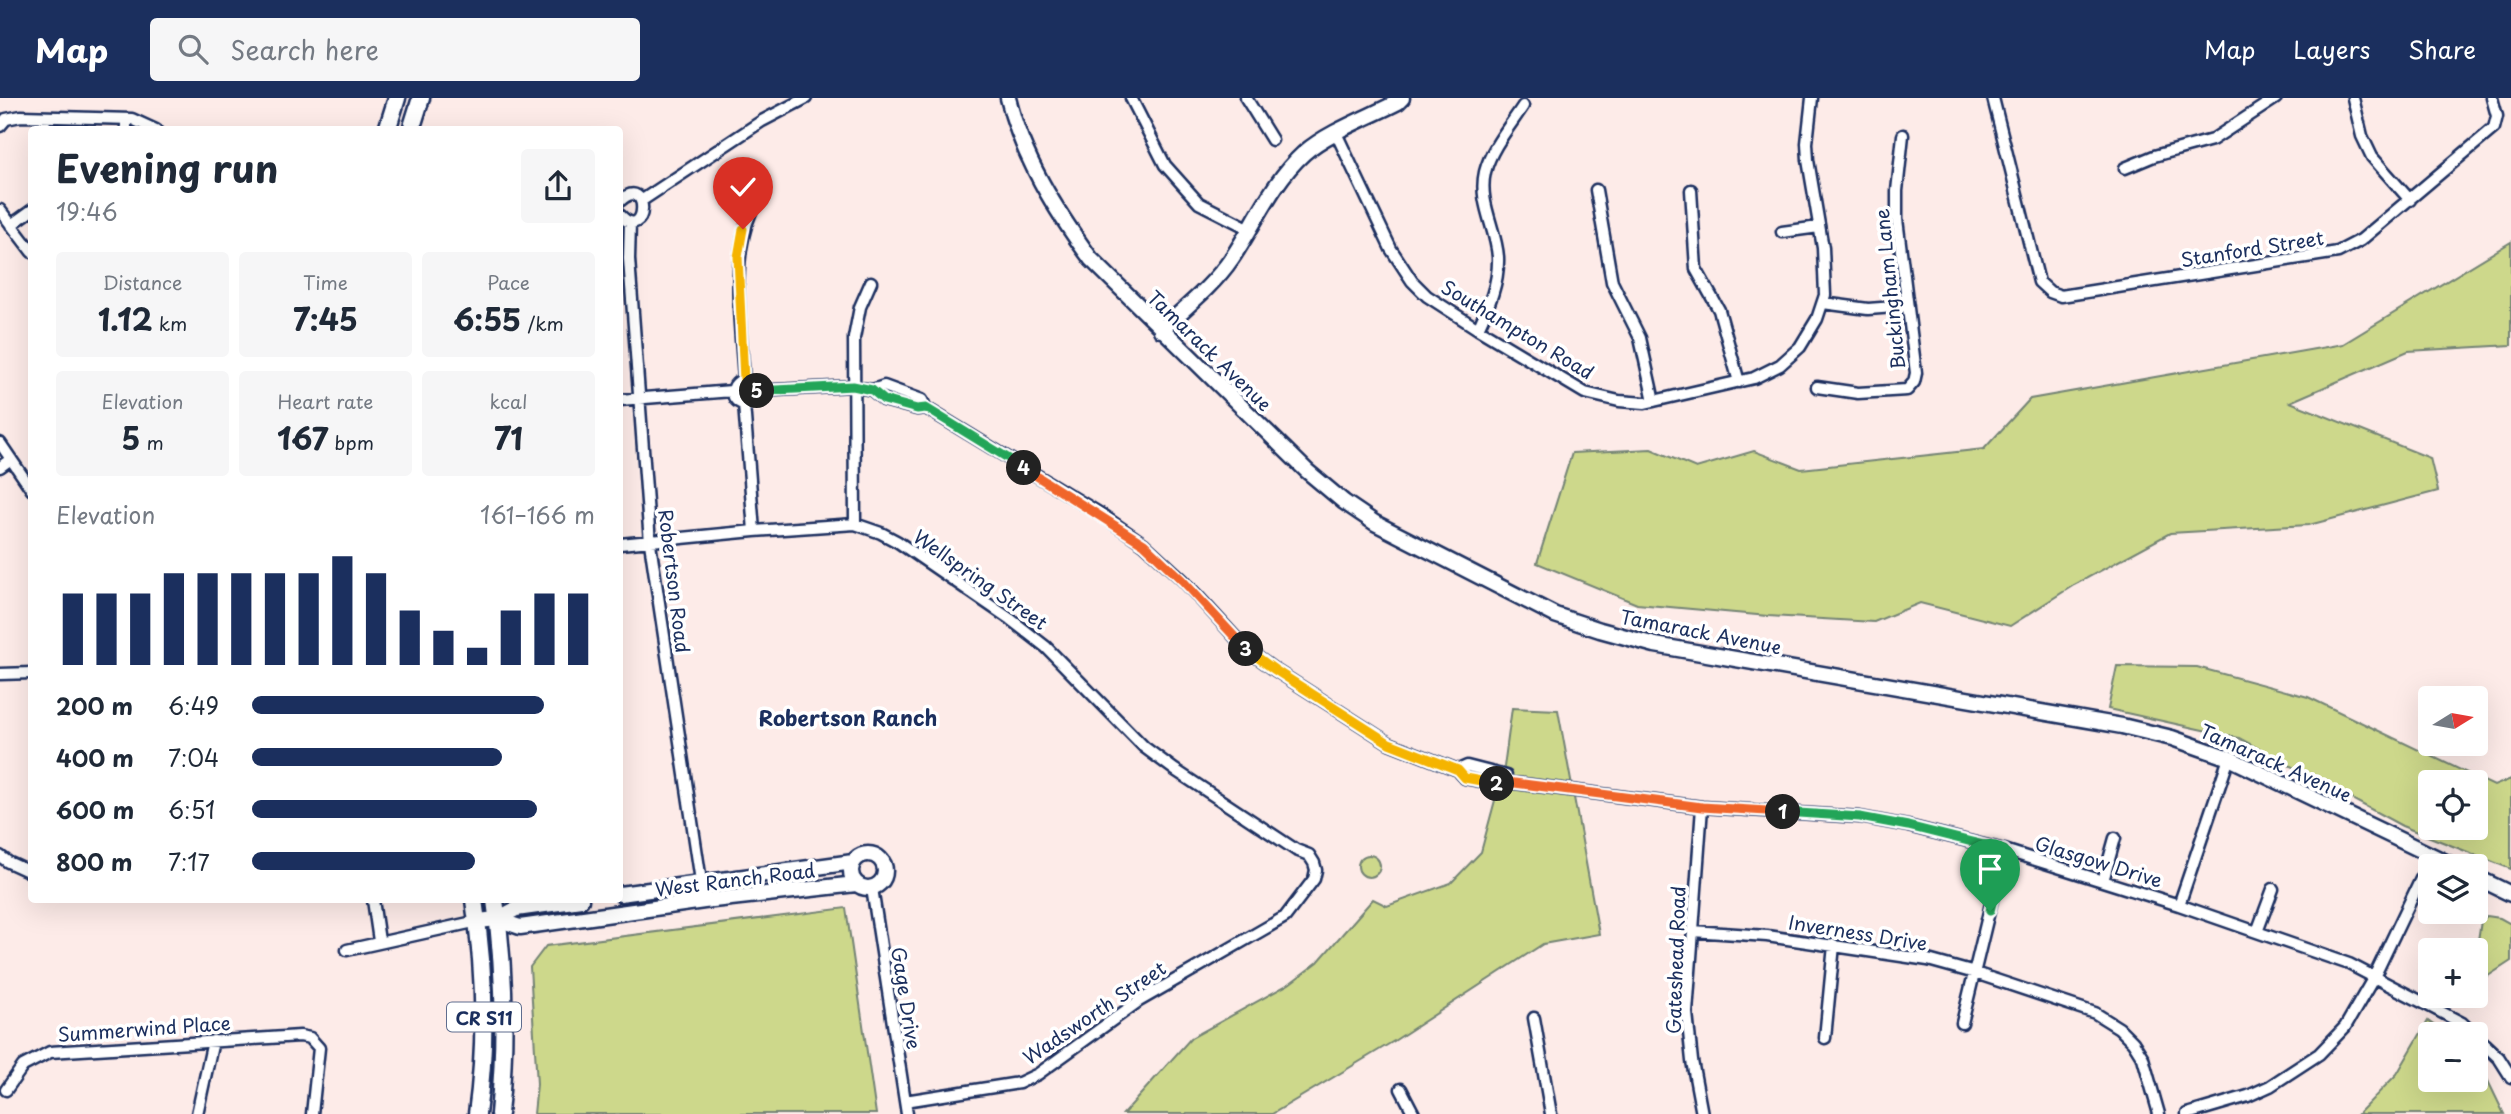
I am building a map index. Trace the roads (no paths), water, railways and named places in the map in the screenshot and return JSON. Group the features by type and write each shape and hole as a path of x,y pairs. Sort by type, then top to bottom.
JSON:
{"main road":[{"path":"388,126 397,98"},
{"path":"412,126 421,98"},
{"name":"Tamarack Avenue","path":"1008,98 1040,181 1091,259 1307,471 1344,502 1375,523 1555,615 1600,630 1655,645 2122,726 2172,738 2229,758 2428,854"},
{"path":"1161,330 1207,288 1231,259 1279,179 1304,153 1316,143 1402,98"},
{"path":"867,853 878,857 885,866 882,883 872,888 860,887 851,874 853,862 867,853"},
{"name":"West Ranch Road","path":"623,894 853,862"},
{"path":"2488,883 2511,894"},
{"name":"West Ranch Road","path":"498,919 520,927 704,901 856,884"},
{"name":"CR S11","path":"475,903 484,1018 483,1070 477,1114"},
{"name":"CR S11","path":"495,903 502,980 503,1071 499,1114"},
{"path":"478,921 498,919 516,909 559,903"}],"street":[{"path":"641,201 762,121 806,98"},
{"path":"1130,98 1166,165 1199,203 1250,229"},
{"path":"1246,98 1272,140"},
{"name":"Southampton Road","path":"1336,133 1391,249 1412,281 1427,296 1478,330 1585,393 1619,401 1645,403 1754,379 1780,365 1800,347 1817,319 1825,295 1823,248 1808,160 1812,98"},
{"name":"Stanford Street","path":"1993,98 2039,282 2050,292 2061,296 2338,252 2361,240 2494,128 2497,121 2492,98"},
{"path":"2125,168 2154,156 2212,140 2276,98"},
{"path":"2353,98 2362,136 2372,156 2410,200"},
{"path":"1478,330 1497,280 1498,256 1483,202 1485,172 1493,153 1524,106"},
{"path":"0,126 12,116 126,124 140,121 149,126"},
{"path":"44,126 45,117"},
{"name":"Buckingham Lane","path":"1817,387 1858,393 1907,390 1914,382 1916,373 1897,219 1903,135"},
{"path":"1596,190 1612,282 1640,338 1654,401"},
{"path":"1692,190 1696,269 1719,310 1740,382"},
{"path":"623,199 630,195 641,201"},
{"path":"623,217 630,222 637,220 643,214 641,201"},
{"path":"0,210 28,247"},
{"path":"744,380 738,257 743,229 751,212"},
{"path":"11,225 28,213"},
{"name":"Robertson Road","path":"630,222 629,259 650,543 704,901"},
{"path":"1782,232 1819,227"},
{"path":"855,524 853,338 860,307 871,282"},
{"path":"1823,303 1868,309 1908,306"},
{"path":"744,380 753,383 756,391 752,401 744,404 737,401 732,391 736,384 744,380"},
{"name":"Glasgow Drive","path":"756,391 853,386 872,390 884,386 901,398 922,400 926,408 1102,515 1144,544 1182,580 1246,649 1275,670 1389,743 1458,770 1470,767 1506,776 1507,782 1702,807 1860,817 2004,850 2179,905 2349,964 2462,1023 2499,1058 2511,1077"},
{"path":"623,400 732,391"},
{"path":"744,404 754,531"},
{"path":"0,443 28,484"},
{"path":"0,467 11,459"},
{"name":"Wellspring Street","path":"623,544 855,524 881,533 1010,619 1046,647 1144,747 1296,850 1309,855 1314,863 1314,879"},
{"path":"0,674 28,673"},
{"path":"2179,905 2229,758"},
{"name":"Gateshead Road","path":"1702,807 1687,1013 1692,1061 1702,1114"},
{"path":"2103,881 2115,838"},
{"path":"1962,1023 2004,850"},
{"path":"0,856 28,871"},
{"name":"Wadsworth Street","path":"905,1101 1019,1083 1038,1074 1139,1000 1285,917 1314,879"},
{"path":"2188,1114 2248,1096 2270,1086 2319,1054 2345,1027 2374,977 2418,885"},
{"name":"Gage Drive","path":"872,888 907,1114"},
{"path":"2258,932 2273,889"},
{"path":"373,903 379,941"},
{"path":"347,950 478,921"},
{"name":"Inverness Drive","path":"1692,930 1767,936 1928,960 2095,1013 2119,1027 2133,1042 2143,1058 2160,1114"},
{"path":"1825,1038 1834,945"},
{"path":"1534,1018 1552,1114"},
{"name":"Summerwind Place","path":"6,1090 23,1066 50,1052 300,1036 310,1038 319,1048 312,1114"},
{"path":"197,1114 213,1041"},
{"path":"1401,1089 1414,1114"}],"district":[{"name":"Robertson Ranch","path":"848,717"}]}
